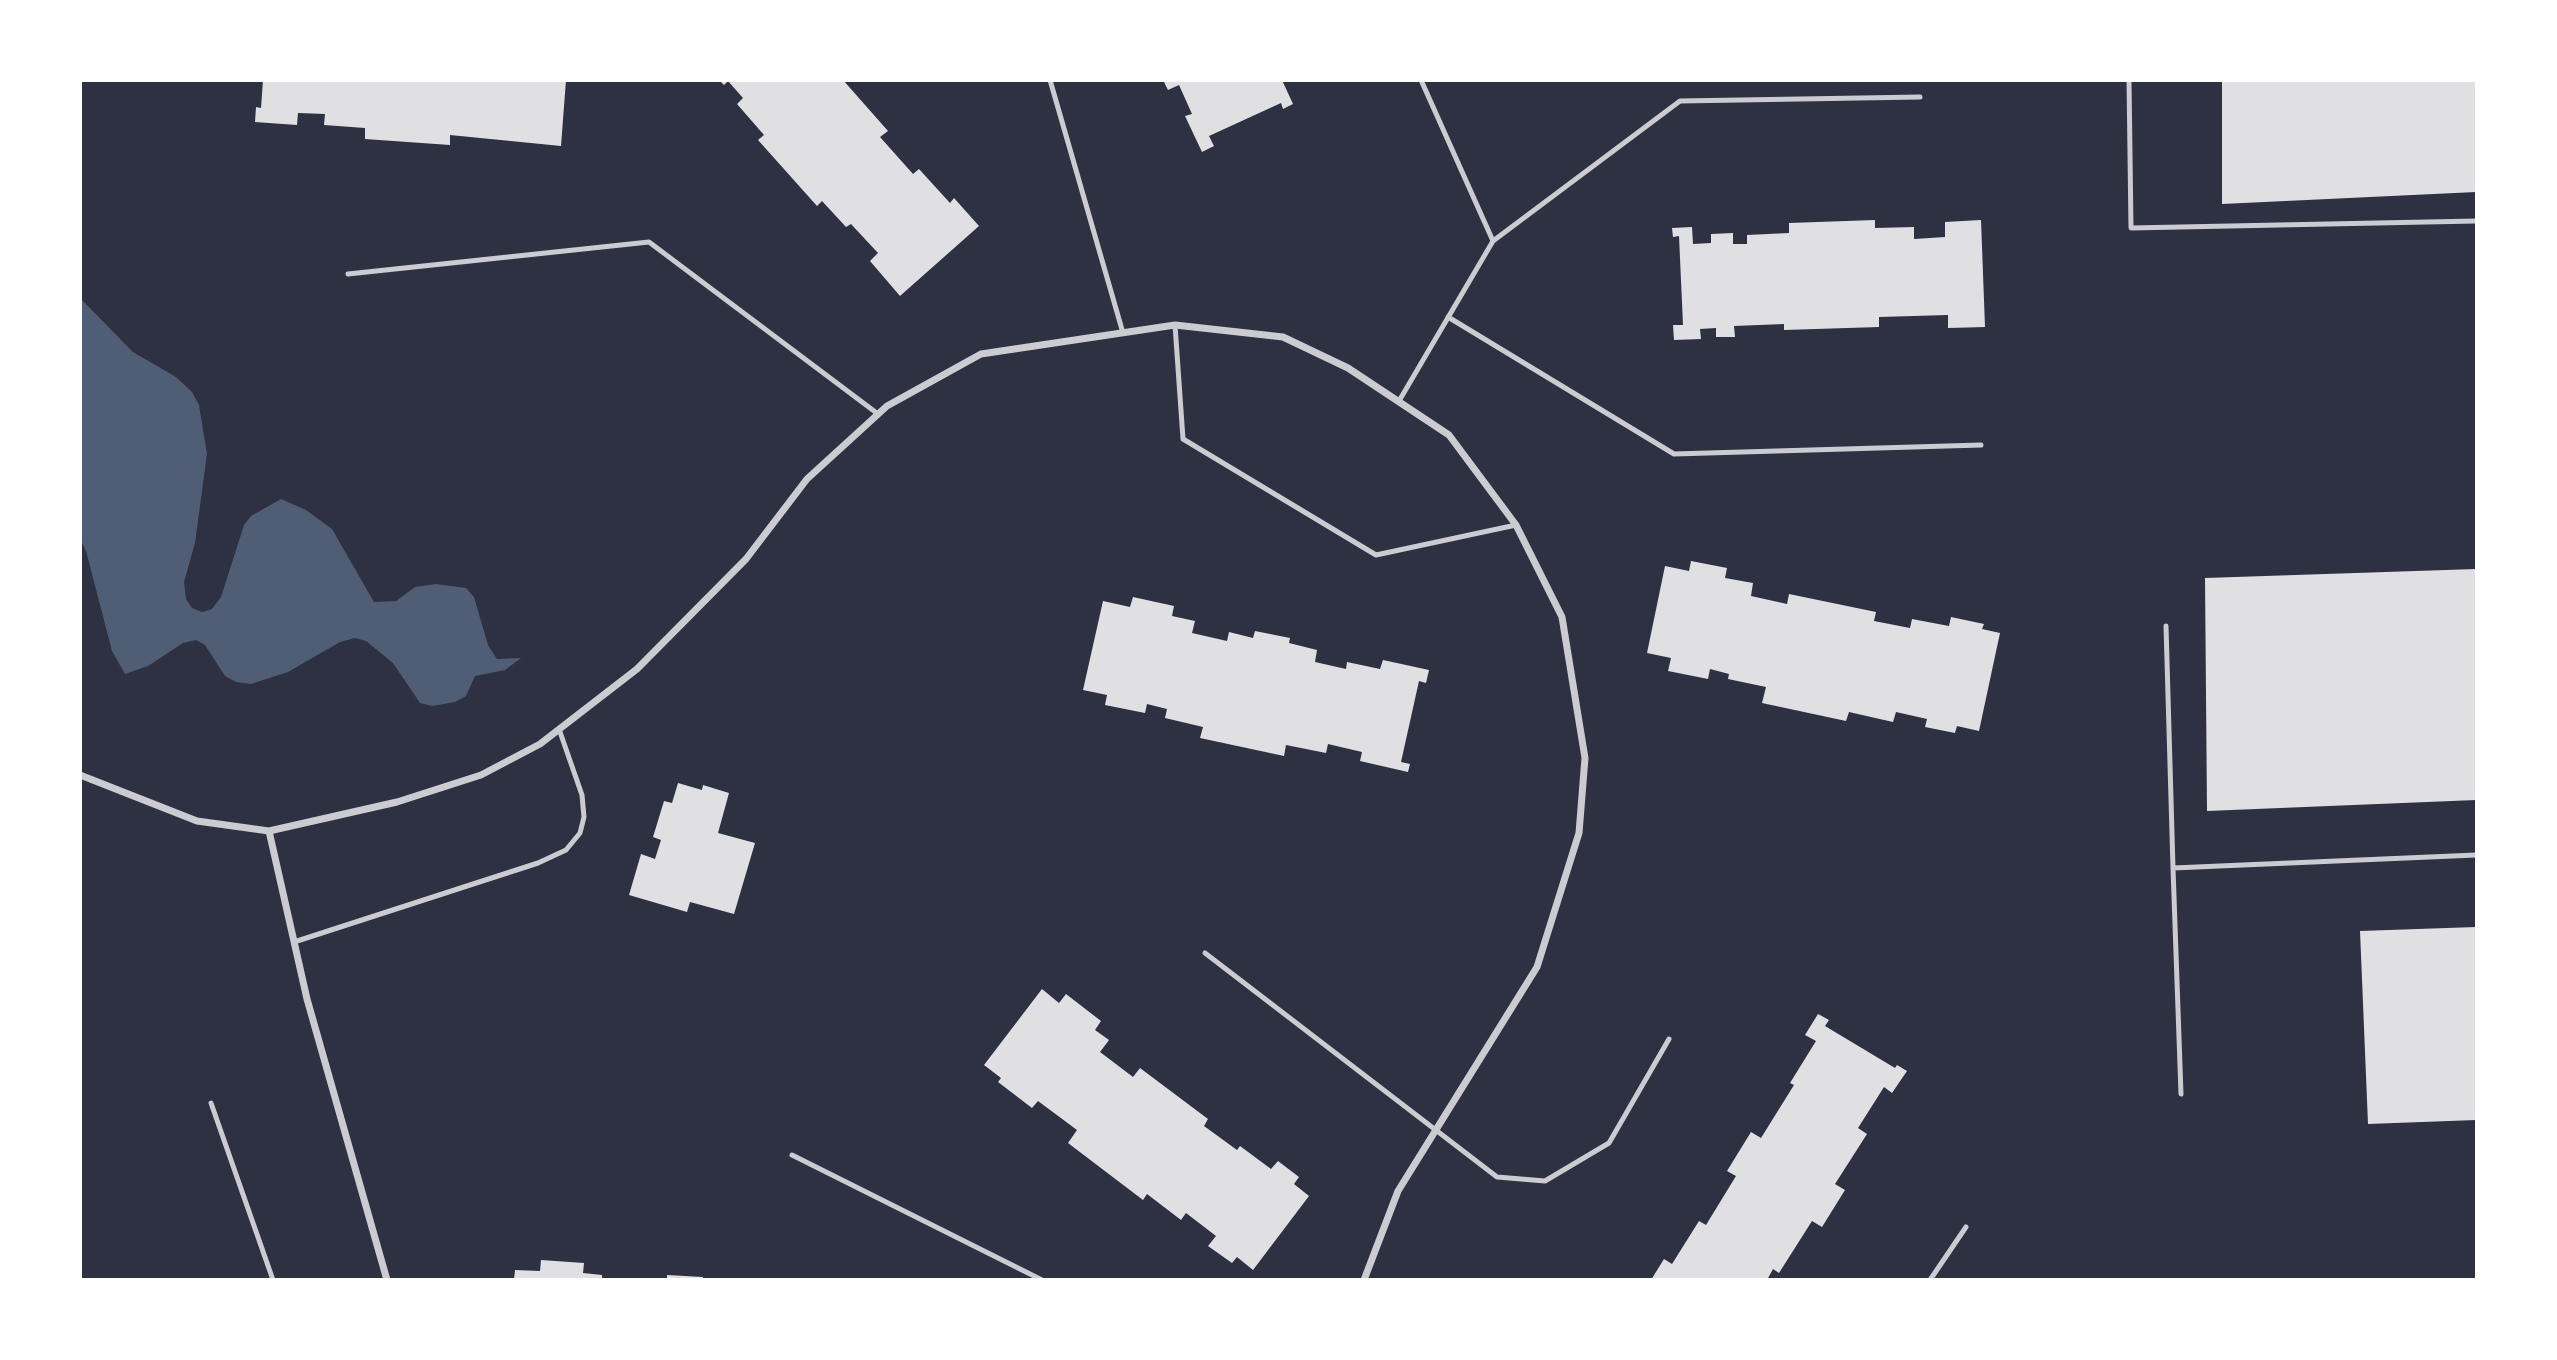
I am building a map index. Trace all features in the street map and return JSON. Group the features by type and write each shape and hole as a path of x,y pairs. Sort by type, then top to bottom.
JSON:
{"street":[{"path":"80,775 197,821 269,831 397,802 481,775 540,744 637,669 746,559 807,480 887,406 981,354 1175,325 1283,337 1348,368 1450,435 1516,525 1562,617 1586,758 1579,833 1537,967 1398,1191 1364,1279"},
{"path":"269,831 294,942 387,1279"}],"lane":[{"path":"1050,80 1123,332"},
{"path":"1420,80 1493,242"},
{"path":"2129,80 2132,228 2476,221"},
{"path":"1399,401 1493,242 1680,101 1920,97"},
{"path":"348,274 649,242 878,414"},
{"path":"1448,317 1674,454 1981,445"},
{"path":"1175,325 1183,439 1376,555 1516,525"},
{"path":"2166,626 2181,1094"},
{"path":"294,942 538,863 566,850 580,832 584,817 582,795 559,729"},
{"path":"2173,868 2476,855"},
{"path":"1205,953 1435,1133 1497,1177 1545,1181 1609,1143 1669,1039"},
{"path":"211,1103 273,1279"},
{"path":"792,1155 1042,1279"},
{"path":"1930,1279 1966,1227"}],"water":[{"path":"80,298 133,352 176,377 192,392 199,405 207,454 195,543 184,582 186,599 192,608 202,612 212,609 221,597 244,525 251,516 281,499 306,510 332,529 374,602 396,601 415,587 436,584 466,588 474,597 488,645 497,659 521,658 505,670 475,676 466,696 455,702 432,706 420,703 393,663 366,641 355,638 340,642 288,672 251,684 236,682 225,676 205,645 196,640 183,643 148,666 125,674 112,651 86,551 81,541"}],"building":[{"path":"263,80 566,80 561,146 450,135 450,145 365,139 365,128 324,125 325,114 298,113 297,125 255,122 256,107 261,108"},
{"path":"719,80 843,80 888,131 880,137 913,174 919,169 950,203 954,198 979,226 900,296 870,261 878,253 851,224 846,227 822,201 817,206 758,140 764,135 737,104 743,98 728,81 724,85"},
{"path":"1163,80 1282,80 1293,104 1283,109 1281,103 1209,136 1214,146 1202,152 1185,116 1192,114 1179,85 1168,90"},
{"path":"2222,80 2476,80 2476,192 2222,204"},
{"path":"1875,220 1875,228 1914,227 1914,239 1945,237 1945,222 1981,220 1985,327 1948,328 1948,315 1879,317 1879,327 1784,330 1784,324 1734,326 1735,337 1716,337 1716,328 1700,329 1701,339 1674,340 1673,325 1683,325 1679,236 1673,237 1672,228 1692,227 1693,244 1711,243 1711,234 1733,233 1733,244 1747,244 1747,235 1789,233 1789,223"},
{"path":"1691,561 1727,568 1725,578 1753,583 1751,596 1787,604 1789,594 1876,612 1874,621 1910,628 1912,619 1949,626 1951,617 1984,624 1982,629 2000,633 1979,731 1957,726 1955,733 1925,727 1927,719 1896,712 1893,722 1849,712 1846,721 1762,703 1766,687 1728,679 1729,674 1710,669 1708,679 1668,671 1671,658 1647,653 1665,566 1689,571"},
{"path":"2476,569 2476,800 2207,811 2205,578"},
{"path":"1133,597 1174,606 1172,616 1195,621 1192,633 1227,641 1229,632 1253,638 1255,631 1290,638 1289,643 1317,650 1315,662 1346,669 1347,662 1380,669 1383,660 1429,670 1426,683 1419,681 1401,762 1410,764 1408,772 1360,761 1362,752 1328,744 1326,753 1286,745 1284,756 1200,738 1203,727 1165,718 1167,709 1147,704 1145,713 1105,705 1107,695 1083,690 1103,601 1130,607"},
{"path":"678,783 702,790 703,785 729,793 718,833 755,843 734,914 690,902 687,912 629,895 641,854 655,859 661,840 653,837 664,801 672,803"},
{"path":"2476,927 2476,1120 2368,1124 2360,931"},
{"path":"1042,989 1059,1003 1066,994 1101,1021 1095,1030 1109,1040 1100,1052 1133,1077 1140,1068 1208,1119 1204,1126 1237,1150 1240,1146 1271,1169 1278,1161 1299,1177 1294,1184 1309,1196 1253,1270 1237,1257 1232,1263 1208,1246 1216,1236 1186,1213 1181,1220 1147,1194 1143,1200 1068,1143 1077,1130 1038,1101 1032,1108 998,1082 1001,1078 984,1065"},
{"path":"1818,1014 1829,1020 1825,1026 1895,1068 1897,1065 1907,1071 1892,1093 1884,1087 1858,1128 1867,1134 1835,1184 1845,1190 1822,1227 1812,1221 1779,1273 1773,1269 1767,1280 1651,1280 1664,1259 1672,1264 1699,1221 1706,1225 1736,1176 1727,1171 1751,1132 1761,1138 1794,1085 1790,1083 1816,1041 1805,1035"},
{"path":"541,1260 584,1263 583,1273 602,1275 602,1280 514,1280 515,1270 540,1271"},
{"path":"667,1275 703,1277 703,1280 667,1280"}]}
